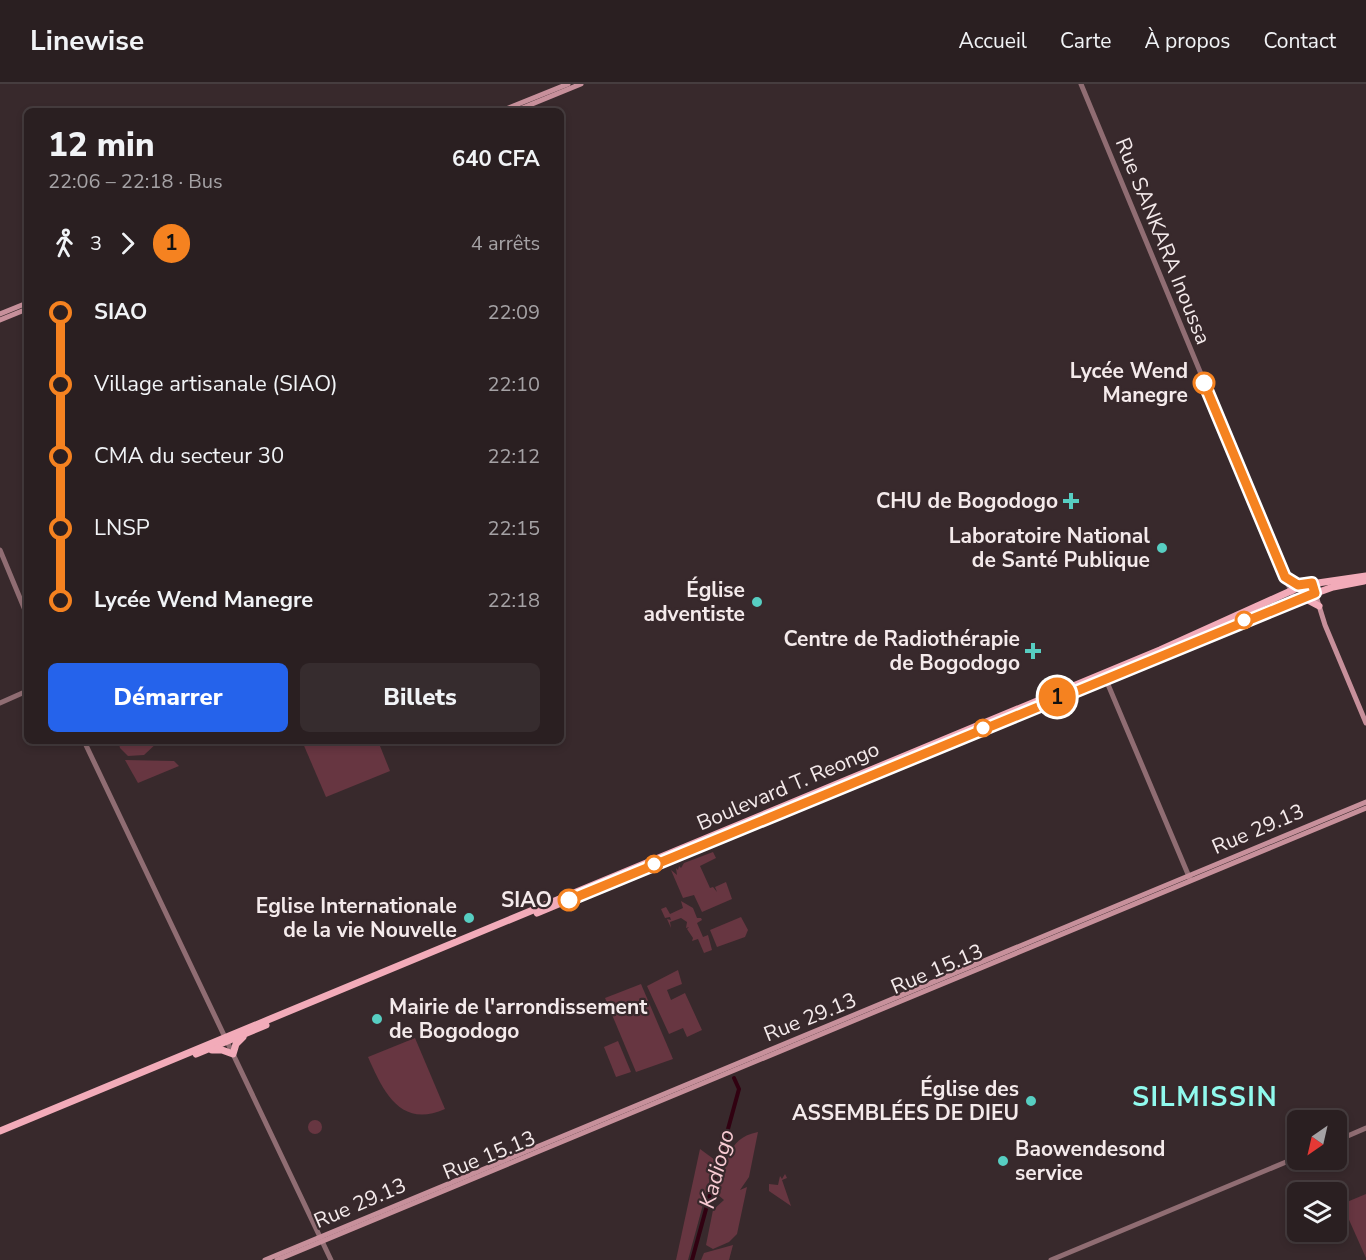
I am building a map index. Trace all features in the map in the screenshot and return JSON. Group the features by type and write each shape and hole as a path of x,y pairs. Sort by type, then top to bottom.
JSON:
{"main road":[{"path":"508,108 568,84"},
{"path":"522,108 581,84"},
{"path":"0,314 24,304"},
{"path":"0,320 24,310"},
{"name":"Boulevard T. Reongo","path":"226,1039 247,1033 1107,676 1304,585 1366,576"},
{"path":"1285,577 1304,585"},
{"name":"Boulevard T. Reongo","path":"226,1039 1302,597 1366,580"},
{"path":"1312,583 1366,723"},
{"path":"1302,597 1319,606"},
{"name":"Rue 29.13","path":"1190,878 1366,802"},
{"name":"Rue 15.13","path":"321,1240 1190,878 1366,808"},
{"path":"208,1050 222,1050 233,1054 236,1044 247,1033"},
{"path":"0,1136 208,1050 226,1039"},
{"path":"0,1131 226,1039"},
{"name":"Rue 29.13","path":"265,1260 321,1240"},
{"name":"Rue 29.13","path":"277,1260 321,1240"}],"street":[{"name":"Rue SANKARA Inoussa","path":"1081,84 1295,601"},
{"path":"0,550 24,608"},
{"path":"1107,676 1190,878"},
{"path":"0,703 24,692"},
{"path":"85,744 331,1260"},
{"path":"1347,1136 1366,1128"},
{"path":"1052,1260 1287,1162"}],"shaded area":[{"path":"119,744 156,744 144,755 128,756"},
{"path":"303,744 379,744 390,771 326,797"},
{"path":"125,760 174,761 179,766 138,783"},
{"path":"713,852 716,858 700,866 710,888 713,887 717,892 715,887 726,882 732,899 702,912 694,895 683,898 671,870 677,875 676,868 678,870 679,866 681,868 684,863"},
{"path":"681,901 693,908 697,918 701,918 702,920 697,923 703,937 708,935 712,950 704,953 698,939 692,941 693,938 687,929 689,927 686,928 687,922 681,918 670,922 671,928 667,919 671,920 670,917 665,918 661,909 666,907 670,914 683,908"},
{"path":"741,917 748,930 745,937 717,947 710,930"},
{"path":"678,970 682,984 667,990 671,1000 685,993 702,1030 687,1037 683,1028 669,1034 647,986"},
{"path":"641,984 673,1059 636,1072 605,998"},
{"path":"415,1038 445,1109 429,1114 416,1114 395,1103 387,1094 368,1057"},
{"path":"618,1041 631,1072 616,1077 604,1047"},
{"path":"315,1120 320,1122 322,1127 320,1132 315,1134 310,1132 308,1127 310,1122"},
{"path":"758,1132 749,1177 740,1190 747,1187 737,1234 729,1242 713,1249 706,1245 713,1210 724,1200 717,1194 728,1156 739,1141 747,1135"},
{"path":"700,1149 715,1160 688,1260 676,1260"},
{"path":"785,1174 787,1178 782,1180 791,1206 769,1191 769,1184 778,1185 780,1176 782,1179"},
{"path":"1366,1194 1366,1258 1347,1215 1347,1202"},
{"path":"733,1245 729,1260 701,1260 704,1253"}],"waterway":[{"name":"Kadiogo","path":"692,1260 739,1089 734,1078"}],"bus line":[{"name":"1","path":"569,900 1161,654 1315,593 1312,583 1298,585 1285,577 1204,383"}],"place":[{"name":"Lycée Wend Manegre","path":"1204,383"},
{"name":"CHU de Bogodogo","path":"1071,501"},
{"name":"Laboratoire National de Santé Publique","path":"1162,548"},
{"name":"Église adventiste","path":"757,602"},
{"name":"Centre de Radiothérapie de Bogodogo","path":"1033,651"},
{"name":"SIAO","path":"569,900"},
{"name":"Eglise Internationale de la vie Nouvelle","path":"469,918"},
{"name":"Mairie de l'arrondissement de Bogodogo","path":"377,1019"},
{"name":"Église des ASSEMBLÉES DE DIEU","path":"1031,1101"},
{"name":"Baowendesond service","path":"1003,1161"}],"district":[{"name":"SILMISSIN","path":"1205,1097"}]}
